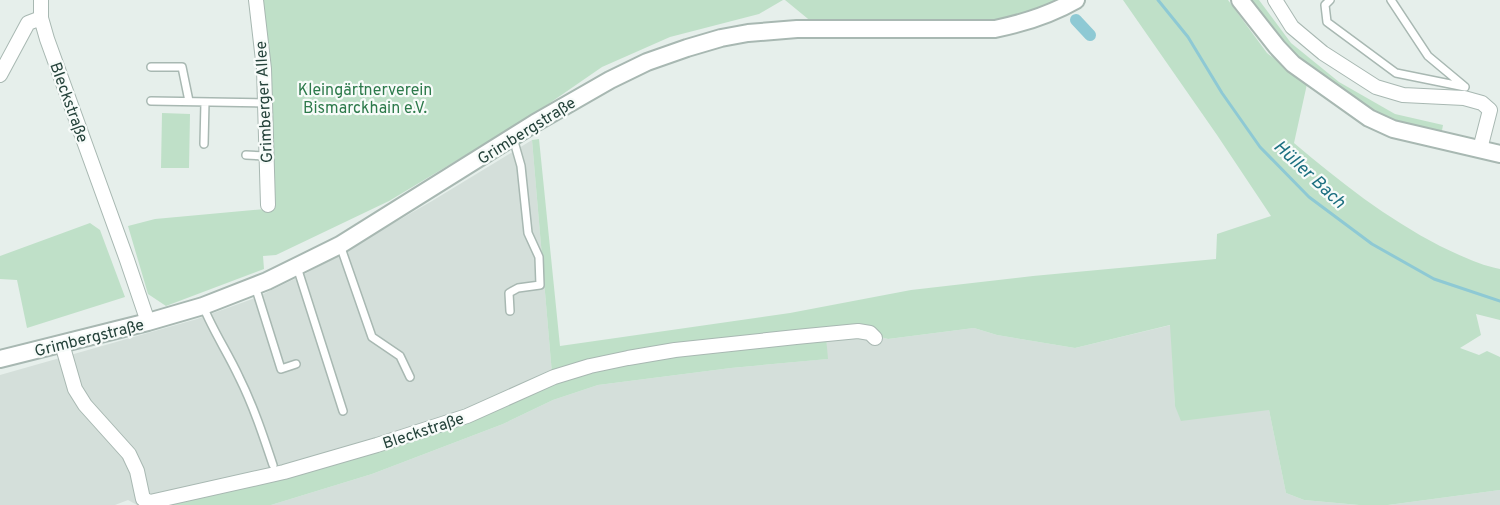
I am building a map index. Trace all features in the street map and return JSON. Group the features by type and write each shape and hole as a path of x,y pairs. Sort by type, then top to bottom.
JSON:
{"street":[{"name":"Bleckstraße","path":"41,0 41,18 47,39 148,322"},
{"name":"Grimberger Allee","path":"256,0 264,69 267,156 262,185 268,205"},
{"name":"Grimbergstraße","path":"0,359 203,306 297,267 340,245 610,80 647,62 687,48 721,38 756,32 806,29 995,29 1040,18 1076,0"},
{"path":"1240,0 1293,64 1369,118 1393,129 1500,154"},
{"path":"1275,0 1292,27 1323,53 1376,87 1403,95 1473,100 1495,109 1480,149"},
{"path":"0,75 22,38 28,23 41,18"},
{"name":"Bleckstraße","path":"62,344 75,389 85,405 129,454 137,471 143,499 150,502 284,472 377,445 467,416 554,377 591,366 675,350 796,337 858,331 870,333 875,338"}],"lane":[{"path":"1330,0 1325,5 1327,22 1396,73 1465,87"},
{"path":"1391,0 1428,56 1465,87 1473,100"},
{"path":"151,67 182,67 189,101"},
{"path":"151,101 265,103"},
{"path":"204,144 205,102"},
{"path":"510,311 509,293 518,288 540,285 539,257 528,233 521,166 513,138"},
{"path":"246,155 267,156"},
{"path":"340,245 372,337 400,356 410,377"},
{"path":"297,267 344,411"},
{"path":"255,286 282,369 296,364"},
{"path":"203,306 239,376 260,424 273,465"}],"shaded area":[{"path":"532,140 552,374 467,413 377,443 141,505 128,500 115,505 0,505 0,375 197,319 255,298 305,274"},
{"path":"1171,325 1175,406 1269,410 1286,493 1304,500 1359,505 271,505 372,474 503,424 553,400 598,385 731,368 827,359 826,336 869,334 888,339 974,328 997,335 1075,348"},
{"path":"1500,490 1500,505 1388,505"}],"green space":[{"name":"Kleingärtnerverein Bismarckhain e.V.","path":"257,0 783,0 759,14 670,37 602,67 531,116 389,201 276,255 263,256 264,269 166,306 148,294 128,226 155,219 265,209"},
{"path":"785,0 1064,0 993,25 813,23"},
{"path":"1123,0 1228,0 1267,53 1307,84 1294,143 1346,185 1401,224 1454,253 1500,269 1500,320 1476,314 1481,335 1460,348 1479,355 1487,351 1500,357 1500,490 1388,505 1304,500 1286,493 1269,410 1181,421 1175,406 1170,325 1075,348 997,335 974,328 888,339 869,334 826,336 828,359 731,368 598,385 553,400 503,424 372,474 271,505 141,505 376,448 552,374 532,140 539,139 560,346 790,313 911,290 1216,259 1217,234 1271,216"},
{"path":"1250,0 1259,0 1291,43 1339,82 1395,114 1443,125 1441,136 1373,114 1328,83 1285,47"},
{"path":"162,113 190,114 189,168 161,168"},
{"path":"90,223 100,230 125,297 27,328 17,280 0,279 0,256"}],"waterway":[{"name":"Hüller Bach","path":"1158,0 1188,37 1222,93 1260,147 1309,197 1372,244 1434,279 1500,301"},
{"path":"1076,20 1090,35"}]}
